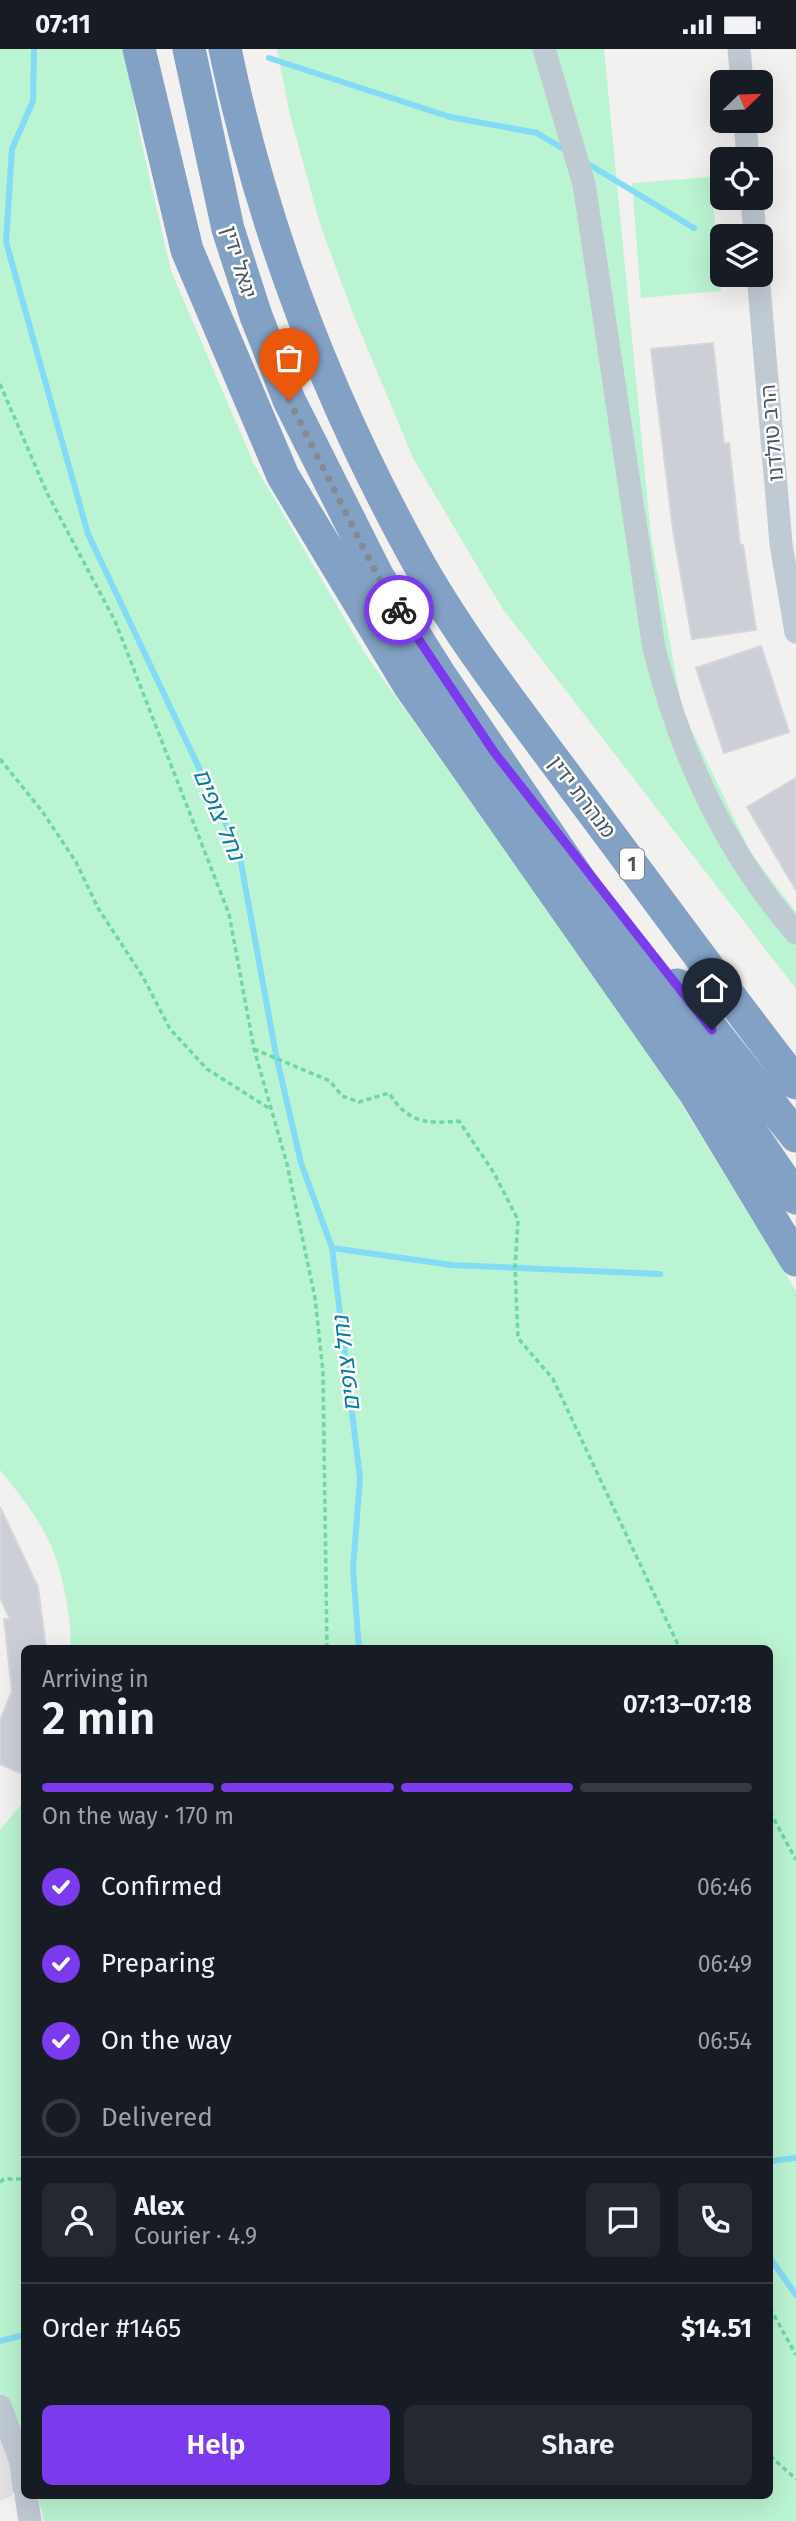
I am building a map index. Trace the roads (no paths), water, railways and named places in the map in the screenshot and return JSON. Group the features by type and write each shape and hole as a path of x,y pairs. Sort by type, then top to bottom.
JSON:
{"highway":[{"path":"139,49 187,250 283,476 409,685 695,1093 796,1260"},
{"name":"יגאל ידין","path":"189,49 228,229 256,316 289,400 377,575 494,752"},
{"name":"יגאל ידין","path":"225,49 250,158 269,224 325,375 362,456 414,554 469,644"},
{"path":"469,644 796,1049"},
{"name":"מנהרת ידין","path":"469,644 796,1083"},
{"path":"494,752 796,1198"},
{"name":"מנהרת ידין","path":"494,752 796,1136"}],"street":[{"path":"544,49 584,184 654,648 668,705 690,765 715,819 796,933"},
{"path":"739,49 741,70"},
{"name":"הרב טולדנו","path":"759,287 781,544 796,632"},
{"path":"0,2406 21,2462"},
{"path":"27,2499 30,2521"}],"waterway":[{"name":"נחל צופים","path":"34,49 33,101 12,149 6,242 88,534 239,852 276,1055 301,1163 332,1248 360,1478 353,1569 359,1645"},
{"path":"269,58 450,117 537,133 567,151"},
{"path":"585,162 694,228"},
{"path":"332,1248 452,1265 660,1274"},
{"path":"773,2161 796,2158"},
{"name":"נחל צופים","path":"773,2262 796,2295"},
{"path":"0,2341 21,2336"}]}
